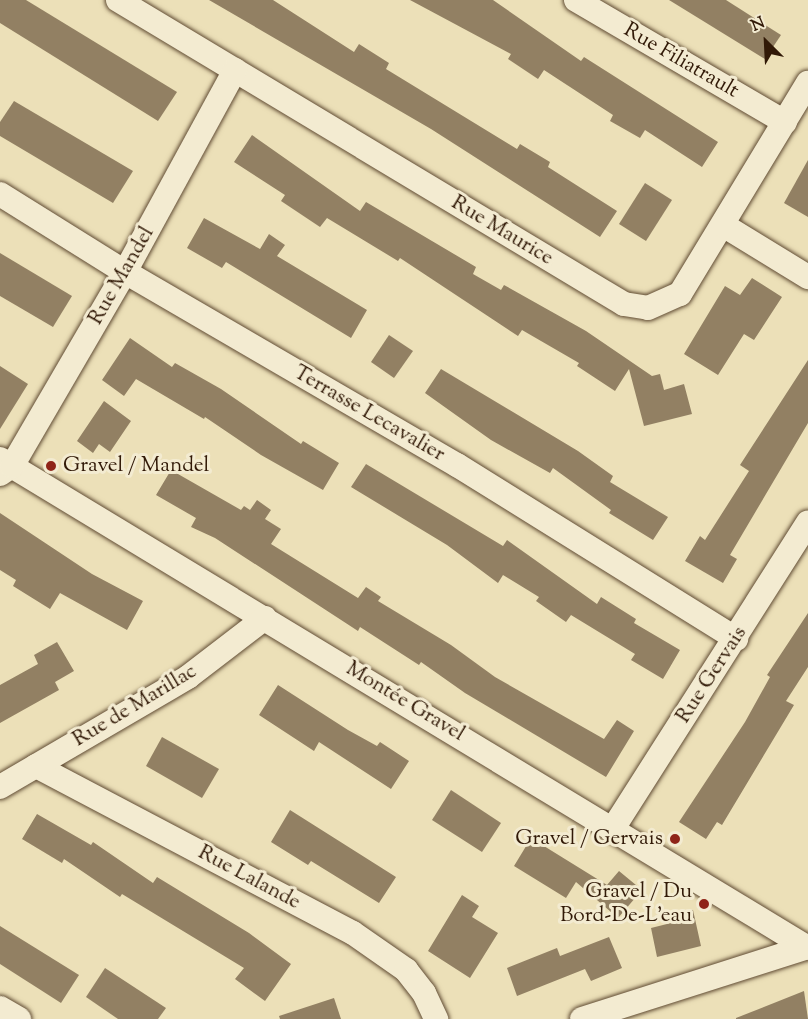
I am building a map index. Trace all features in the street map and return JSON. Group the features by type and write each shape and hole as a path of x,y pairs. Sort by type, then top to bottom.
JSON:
{"street":[{"name":"Rue Maurice","path":"118,0 624,304 648,308 680,294 808,83"},
{"name":"Rue Filiatrault","path":"576,0 785,122"},
{"name":"Rue Mandel","path":"4,466 125,272 235,70"},
{"name":"Terrasse Lecavalier","path":"0,194 125,272 457,465 736,639"},
{"path":"723,225 808,277"},
{"name":"Montée Gravel","path":"4,466 265,618 614,827 808,948"},
{"name":"Rue Gervais","path":"614,827 736,639 808,522"},
{"name":"Rue de Marillac","path":"0,787 188,677 265,618"},
{"name":"Rue Lalande","path":"36,766 353,933 406,970 424,993 436,1019"},
{"path":"594,1017 808,948"},
{"path":"0,1008 19,1019"}],"building":[{"path":"0,0 26,0 177,92 158,121 0,23"},
{"path":"209,0 273,0 354,52 359,44 389,63 386,69 517,149 520,144 550,162 548,167 617,211 600,237 431,129"},
{"path":"410,0 493,0 581,61 584,57 718,142 702,167 645,130 640,138 610,121 613,115 544,70 538,79 508,59 511,54"},
{"path":"669,0 726,0 781,35 765,59"},
{"path":"14,101 133,171 113,203 0,136 0,122"},
{"path":"252,135 360,211 366,202 476,267 473,274 501,290 504,285 586,331 652,376 660,374 664,390 684,384 692,414 644,426 629,369 615,391 577,366 579,363 522,330 518,336 400,258 398,261 327,218 320,227 281,201 285,195 234,162"},
{"path":"808,160 808,217 784,203"},
{"path":"645,183 672,200 646,241 619,224"},
{"path":"204,218 260,249 269,234 285,245 277,256 367,310 351,338 226,262 222,268 187,248"},
{"path":"0,253 72,296 53,327 0,296"},
{"path":"752,278 782,297 754,340 744,334 718,375 684,354 725,286 740,295"},
{"path":"389,335 413,351 394,378 371,362"},
{"path":"130,338 172,367 175,363 221,389 301,444 303,441 339,463 323,490 261,455 205,417 204,419 136,379 124,396 102,380"},
{"path":"808,360 808,423 730,555 737,559 723,583 685,561 700,536 705,540 749,471 740,465"},
{"path":"0,366 28,384 0,429"},
{"path":"441,369 578,451 613,476 610,482 668,517 653,540 609,513 611,510 553,468 550,473 491,440 425,393"},
{"path":"104,401 131,421 110,452 99,444 93,453 77,441"},
{"path":"366,464 503,546 507,540 597,604 601,597 636,619 634,623 680,650 663,679 631,660 635,654 571,615 566,622 536,601 539,597 503,575 498,583 447,545 351,487"},
{"path":"171,470 241,510 244,506 250,510 257,500 271,510 265,519 281,529 271,544 358,598 366,587 381,597 378,601 451,645 495,677 604,739 617,720 634,731 606,777 465,693 421,662 419,665 360,627 358,631 215,538 191,527 196,518 156,495"},
{"path":"0,513 92,574 143,601 127,630 60,593 50,609 13,586 16,580 0,570"},
{"path":"808,613 808,667 786,701 794,705 722,825 717,822 706,839 679,822 745,722 770,677 767,675"},
{"path":"57,642 74,671 55,682 59,690 0,723 0,685 38,664 34,655"},
{"path":"278,685 348,730 377,746 380,742 409,761 391,789 319,742 314,751 259,715"},
{"path":"162,737 219,769 202,798 146,766"},
{"path":"451,790 501,823 482,852 432,820"},
{"path":"290,810 396,877 379,903 311,861 308,865 271,842"},
{"path":"37,814 91,845 93,842 153,883 157,877 249,933 291,964 265,1001 235,979 244,968 122,894 120,897 64,859 62,863 22,839"},
{"path":"531,838 607,885 619,871 642,890 618,918 576,882 566,898 514,866"},
{"path":"462,895 479,906 472,917 498,933 470,978 428,951"},
{"path":"693,910 701,946 657,957 651,928 671,923 669,916"},
{"path":"0,926 79,975 61,1003 0,964"},
{"path":"609,937 622,968 591,981 585,969 517,996 507,968 557,948 560,956"},
{"path":"105,968 166,1008 158,1019 118,1019 86,997"},
{"path":"804,991 808,1019 736,1019 736,1018"},
{"path":"334,998 341,1019 280,1019 279,1016"}],"place":[{"name":"Gravel / Mandel","path":"51,466"},
{"name":"Gravel / Gervais","path":"675,839"},
{"name":"Gravel / Du Bord-De-L'eau","path":"704,904"}]}
